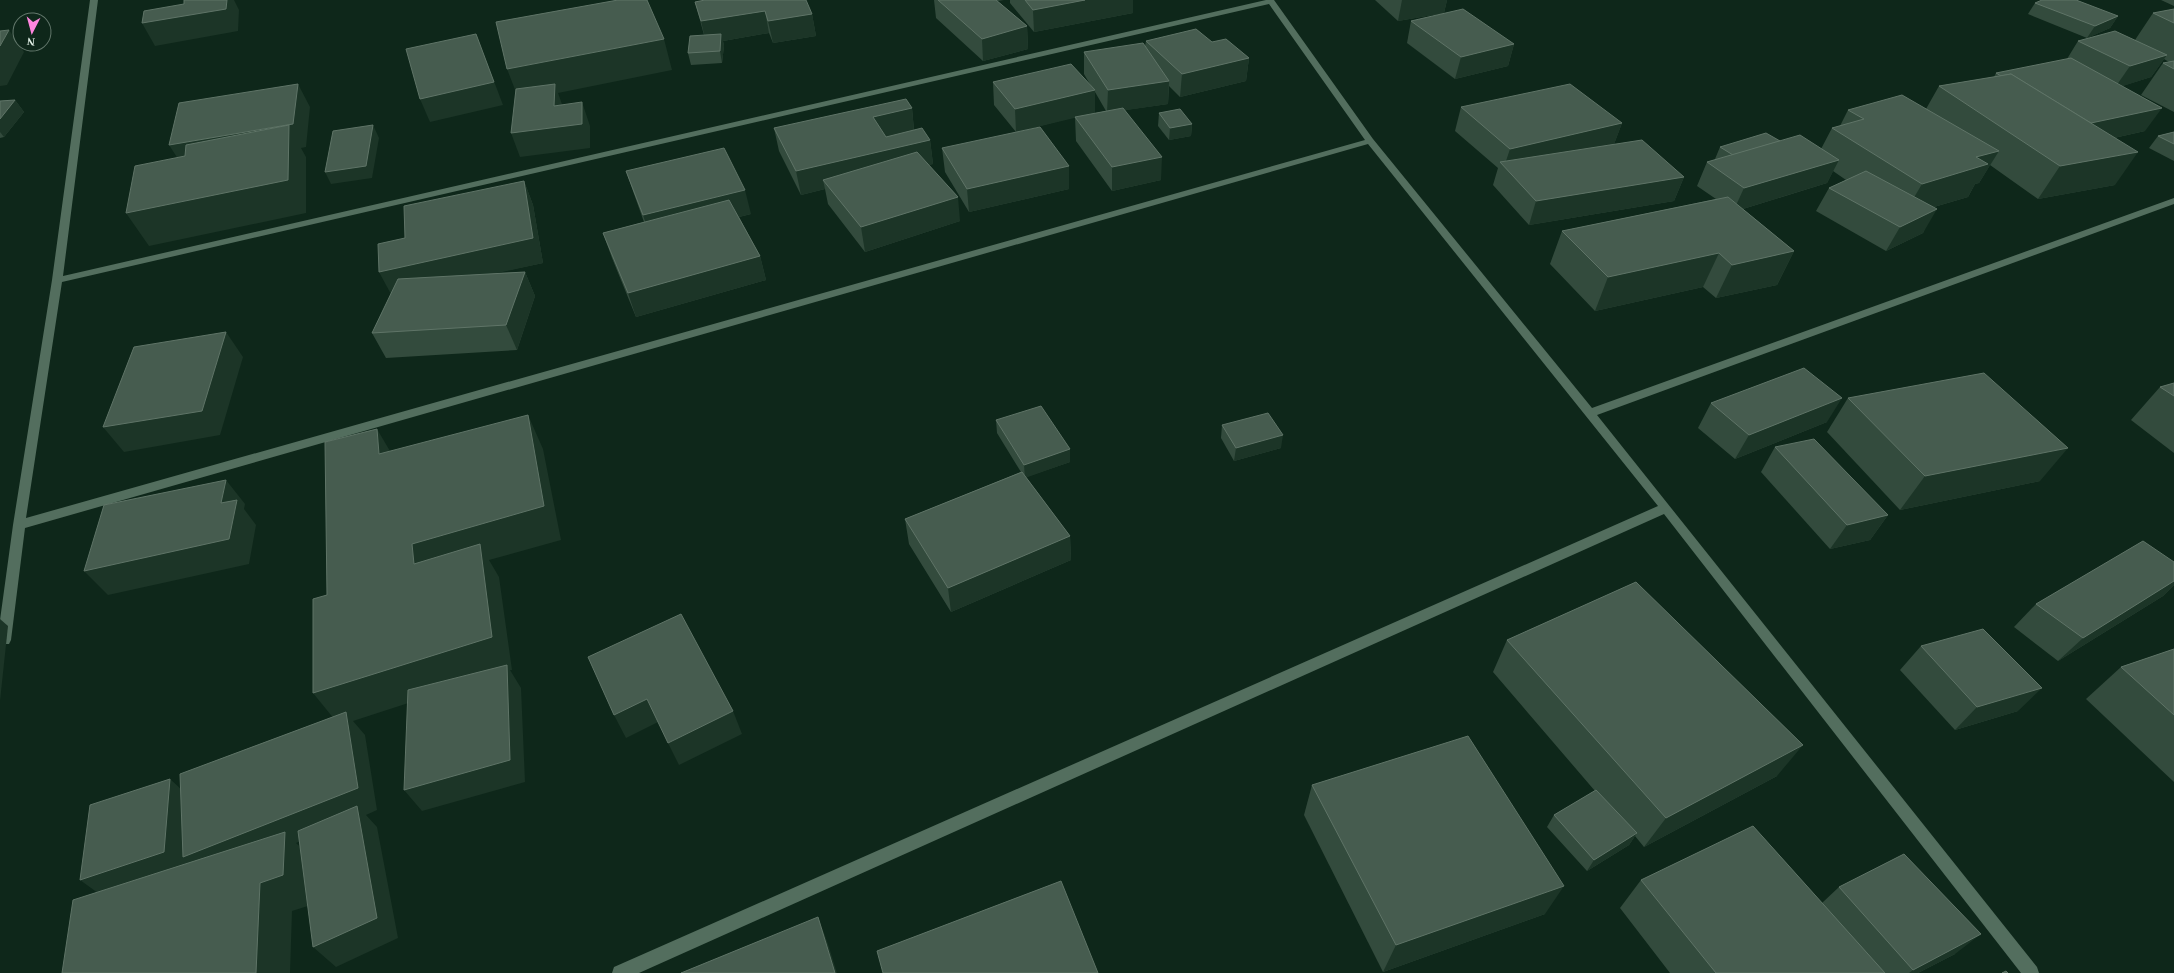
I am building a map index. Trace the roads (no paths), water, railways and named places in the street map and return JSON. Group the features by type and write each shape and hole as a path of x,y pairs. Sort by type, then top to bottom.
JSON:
{"street":[{"path":"3,650 19,525 57,280 94,0"},
{"path":"57,280 1270,1 1370,141 1666,508 2031,973"},
{"path":"19,525 1370,141"},
{"path":"1590,413 2174,201"},
{"path":"620,973 1666,508"}]}
